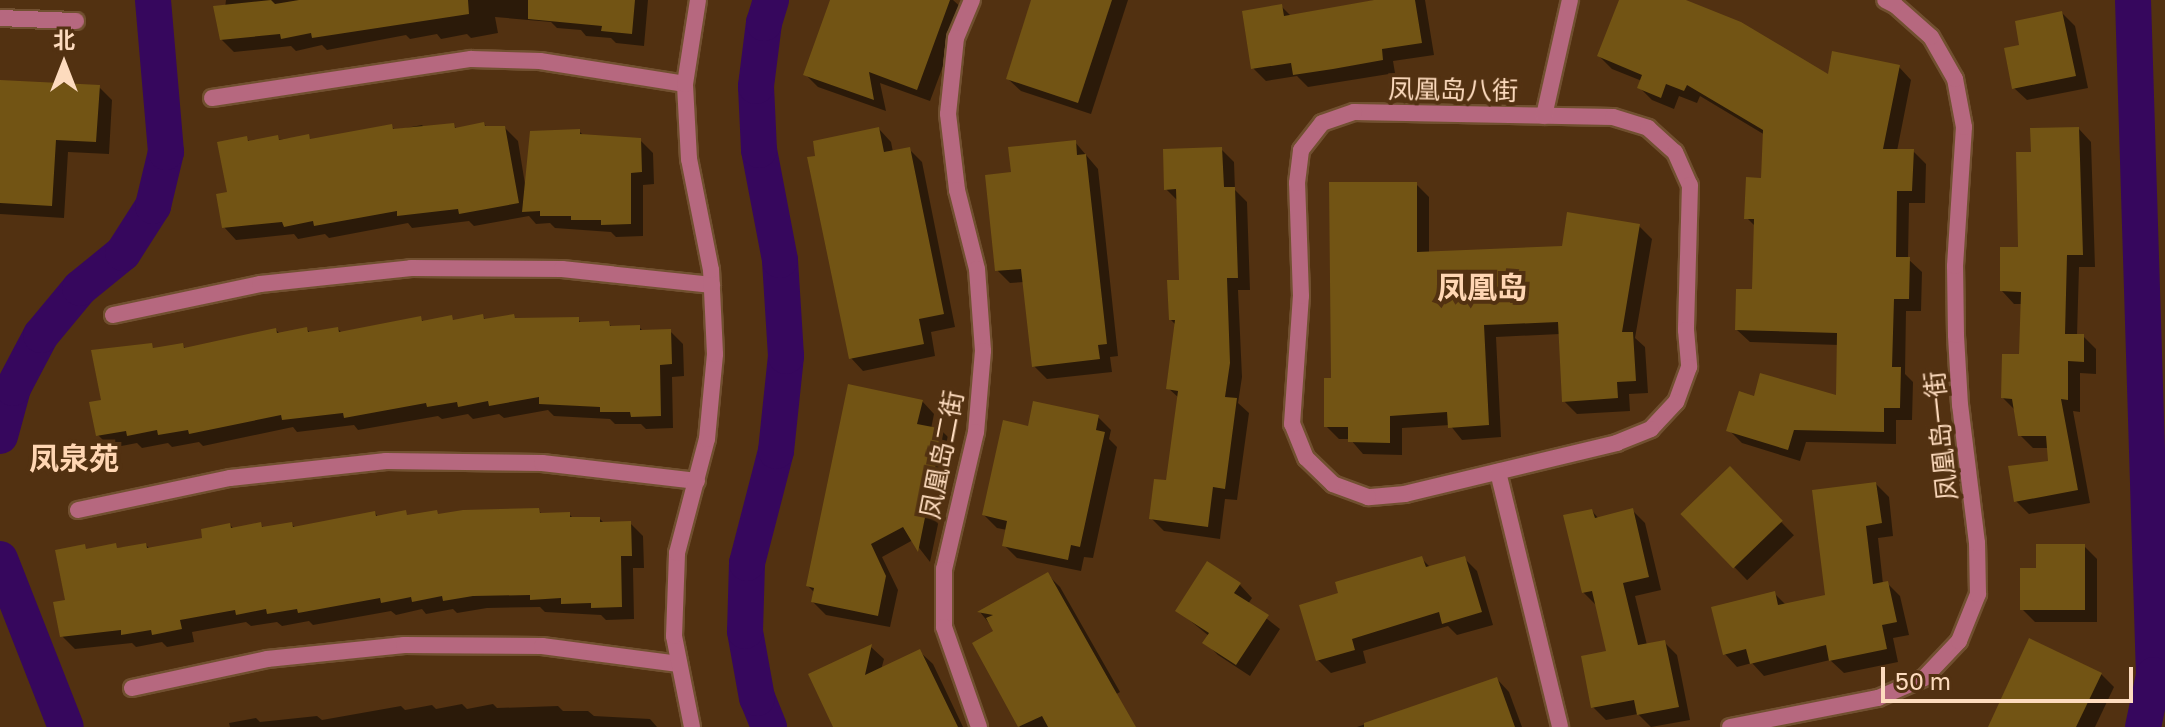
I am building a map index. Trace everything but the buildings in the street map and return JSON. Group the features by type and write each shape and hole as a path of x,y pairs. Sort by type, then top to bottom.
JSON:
{"street":[{"path":"692,727 674,636 677,553 697,481 713,396 715,354 712,285 689,159 685,84 698,0"},
{"name":"凤凰岛二街","path":"972,0 956,38 948,114 957,190 977,269 983,351 976,432 944,569 944,627 979,727"},
{"path":"1544,116 1570,0"},
{"name":"凤凰岛一街","path":"1730,727 1878,698 1924,678 1959,641 1978,594 1977,543 1966,460 1956,335 1956,238 1964,127 1955,79 1931,37 1885,0"},
{"path":"0,18 76,21"},
{"path":"212,98 471,59 540,61 685,84"},
{"name":"凤凰岛八街","path":"1354,112 1613,117 1648,128 1675,152 1690,185 1686,330 1689,367 1676,402 1651,429 1617,443 1498,472 1405,494 1368,497 1333,484 1306,458 1292,424 1301,296 1297,183 1301,150 1322,123 1354,112"},
{"path":"113,315 260,284 411,268 562,269 712,285"},
{"path":"78,510 230,478 386,461 542,463 697,481"},
{"path":"1498,472 1560,727"},
{"path":"132,688 267,659 404,645 542,646 679,664"}],"waterway":[{"path":"0,436 13,388 41,335 80,288 123,253 153,206 166,152 153,0"},
{"path":"769,727 757,698 745,631 747,563 776,451 786,356 780,260 759,150 756,86 764,23 771,0"},
{"path":"2133,0 2154,675 2143,727"},
{"path":"0,559 66,727"}],"district":[{"name":"凤凰岛","path":"1482,287"},
{"name":"凤泉苑","path":"74,458"}]}
